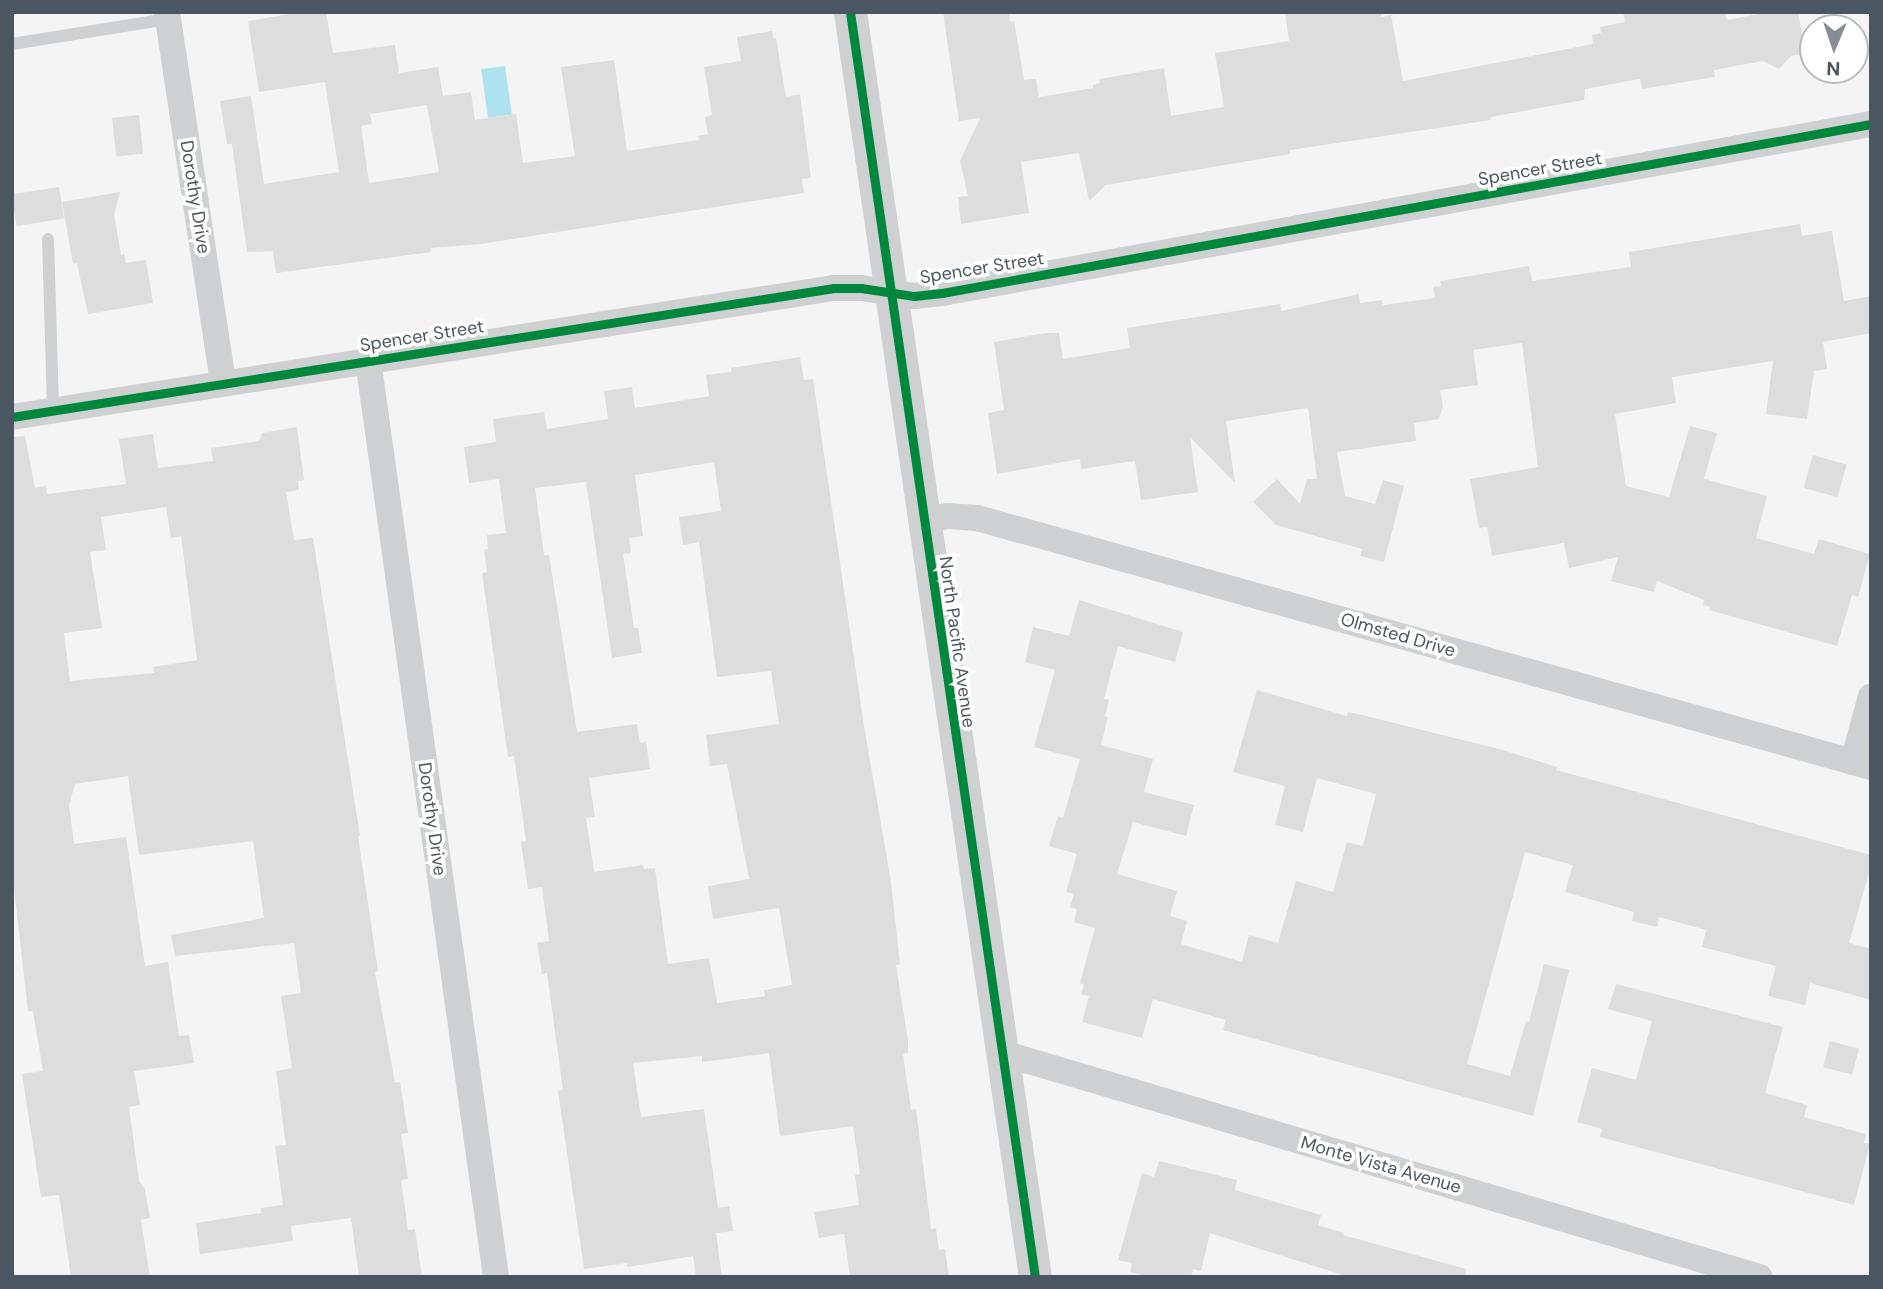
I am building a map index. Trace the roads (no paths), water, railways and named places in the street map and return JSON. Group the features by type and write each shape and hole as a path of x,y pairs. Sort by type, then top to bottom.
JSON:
{"street":[{"name":"North Pacific Avenue","path":"850,12 1035,1277"},
{"name":"Dorothy Drive","path":"167,15 223,382"},
{"name":"Spencer Street","path":"12,417 834,288 914,296 942,293 1871,124"},
{"name":"Dorothy Drive","path":"368,360 496,1277"},
{"name":"Olmsted Drive","path":"923,520 948,516 977,519 1862,764"},
{"path":"1862,764 1871,696"},
{"name":"Monte Vista Avenue","path":"1002,1053 1760,1277"}],"lane":[{"path":"12,44 167,15"},
{"path":"48,239 53,410"}],"water":[{"path":"505,66 512,115 488,118 481,69"}]}
